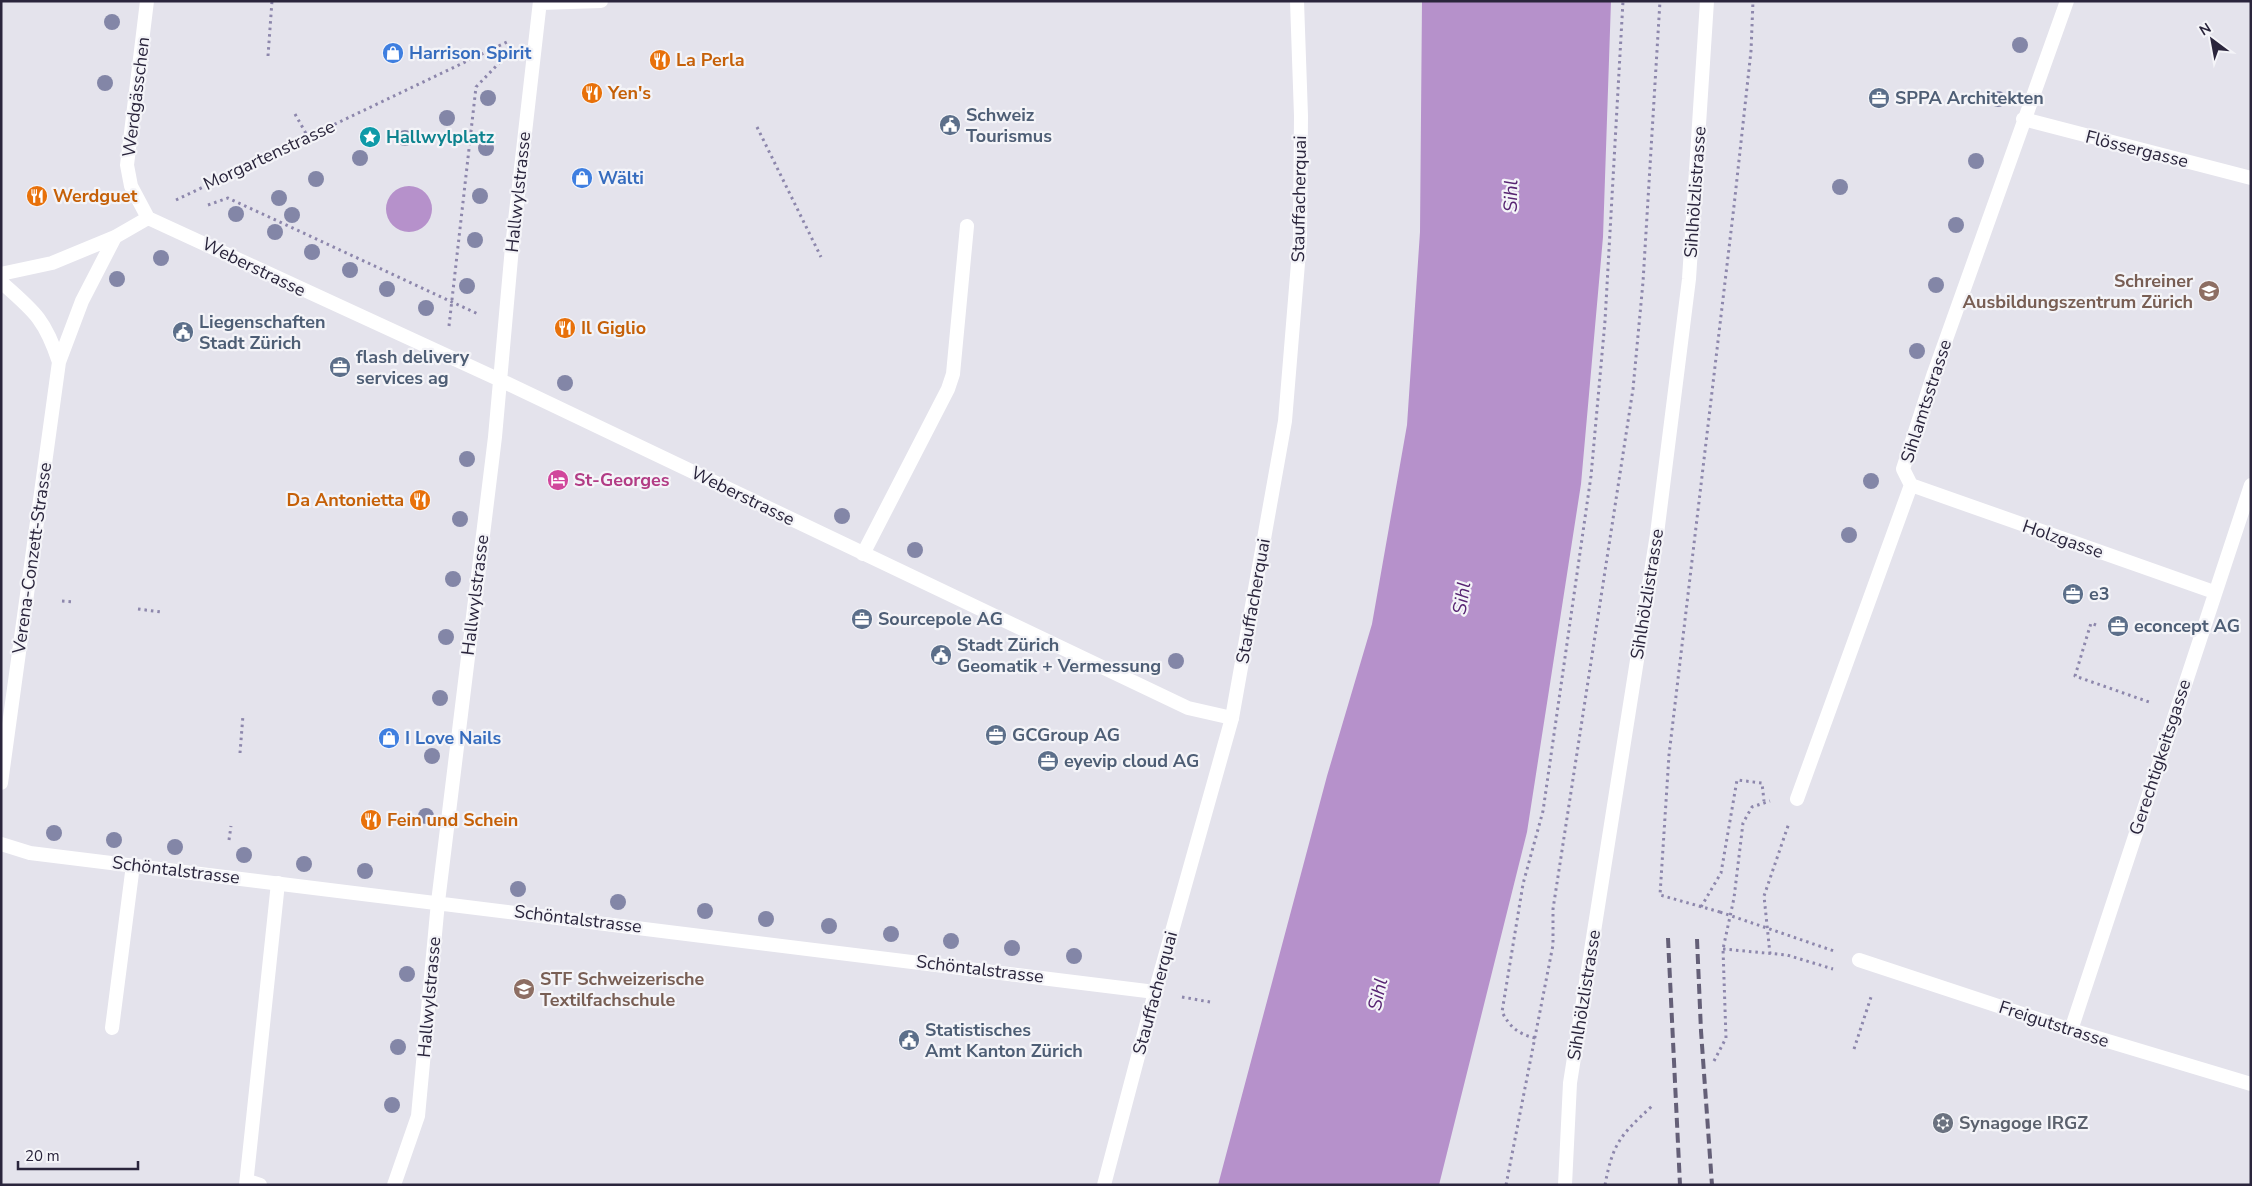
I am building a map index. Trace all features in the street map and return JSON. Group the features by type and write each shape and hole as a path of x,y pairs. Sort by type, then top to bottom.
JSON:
{"street":[{"name":"Werdgässchen","path":"148,1 127,165 131,186 148,218"},
{"path":"540,2 601,1"},
{"name":"Stauffacherquai","path":"1104,1185 1155,992 1232,718 1285,421 1300,239 1301,116 1298,1"},
{"name":"Sihlhölzlistrasse","path":"1565,1185 1570,1083 1657,534 1689,279 1706,1"},
{"name":"Sihlamtsstrasse","path":"1797,799 1911,485 1903,469 1934,373 2067,1"},
{"name":"Hallwylstrasse","path":"394,1185 418,1116 438,902 500,380 512,247 540,2"},
{"name":"Flössergasse","path":"2024,119 2251,178"},
{"path":"1,274 52,263 115,237 148,218"},
{"name":"Weberstrasse","path":"148,218 500,380 1188,708 1232,718"},
{"path":"863,554 948,390 953,374 967,226"},
{"name":"Verena-Conzett-Strasse","path":"1,784 59,362 82,301 115,237"},
{"name":"Verena-Conzett-Strasse","path":"1,282 36,313 49,333 59,362"},
{"name":"Holzgasse","path":"1911,485 2214,592"},
{"name":"Gerechtigkeitsgasse","path":"2071,1030 2214,592 2251,485"},
{"name":"Schöntalstrasse","path":"1,844 30,852 1155,992"},
{"path":"112,1028 132,865"},
{"path":"251,1183 278,883"},
{"name":"Freigutstrasse","path":"1859,960 2071,1030 2251,1084"}],"path":[{"path":"268,56 272,1"},
{"path":"1535,1038 1523,1035 1510,1027 1502,1012 1523,884 1543,811 1591,476 1605,321 1623,1"},
{"path":"1506,1185 1553,945 1553,909 1633,389 1644,263 1660,1"},
{"path":"1753,1 1751,51 1735,197 1669,755 1660,895 1720,912 1834,951"},
{"name":"Morgartenstrasse","path":"148,218 186,195 503,43 536,33"},
{"path":"449,331 476,87 501,61"},
{"path":"296,114 308,137"},
{"path":"757,127 821,257"},
{"path":"208,205 228,198 484,317"},
{"path":"62,601 74,602"},
{"path":"138,610 161,612"},
{"path":"2096,624 2091,623 2075,676 2154,704"},
{"path":"240,753 243,716"},
{"path":"1701,907 1721,873 1737,780 1762,783 1764,801"},
{"path":"1770,954 1764,896 1797,799"},
{"path":"1714,1061 1726,1038 1723,949 1734,898 1746,815"},
{"path":"229,840 231,826"},
{"path":"1723,949 1787,955 1827,967"},
{"path":"1854,1049 1875,987"},
{"path":"1605,1185 1610,1160 1622,1134 1652,1106"}],"water":[{"name":"Sihl","path":"1422,1 1611,1 1603,237 1581,484 1527,832 1439,1185 1218,1185 1327,776 1372,624 1407,425 1420,232"},
{"path":"404,186 414,186 428,196 432,209 428,222 422,228 414,232 404,232 390,222 386,214 386,204 396,190"}],"railway":[{"path":"1668,938 1680,1185"},
{"path":"1697,939 1701,1031 1712,1185"}],"place":[{"name":"Harrison Spirit","path":"393,53"},
{"name":"La Perla","path":"660,60"},
{"name":"Yen's","path":"592,93"},
{"name":"SPPA Architekten","path":"1879,98"},
{"name":"Schweiz Tourismus","path":"950,125"},
{"name":"Hallwylplatz","path":"370,137"},
{"name":"Wälti","path":"582,178"},
{"name":"Werdguet","path":"37,196"},
{"name":"Schreiner Ausbildungszentrum Zürich","path":"2209,291"},
{"name":"Il Giglio","path":"565,328"},
{"name":"Liegenschaften Stadt Zürich","path":"183,332"},
{"name":"flash delivery services ag","path":"340,367"},
{"name":"St-Georges","path":"558,480"},
{"name":"Da Antonietta","path":"420,500"},
{"name":"e3","path":"2073,594"},
{"name":"Sourcepole AG","path":"862,619"},
{"name":"econcept AG","path":"2118,626"},
{"name":"Stadt Zürich Geomatik + Vermessung","path":"941,655"},
{"name":"GCGroup AG","path":"996,735"},
{"name":"I Love Nails","path":"389,738"},
{"name":"eyevip cloud AG","path":"1048,761"},
{"name":"Fein und Schein","path":"371,820"},
{"name":"STF Schweizerische Textilfachschule","path":"524,989"},
{"name":"Statistisches Amt Kanton Zürich","path":"909,1040"},
{"name":"Synagoge IRGZ","path":"1943,1123"}]}
